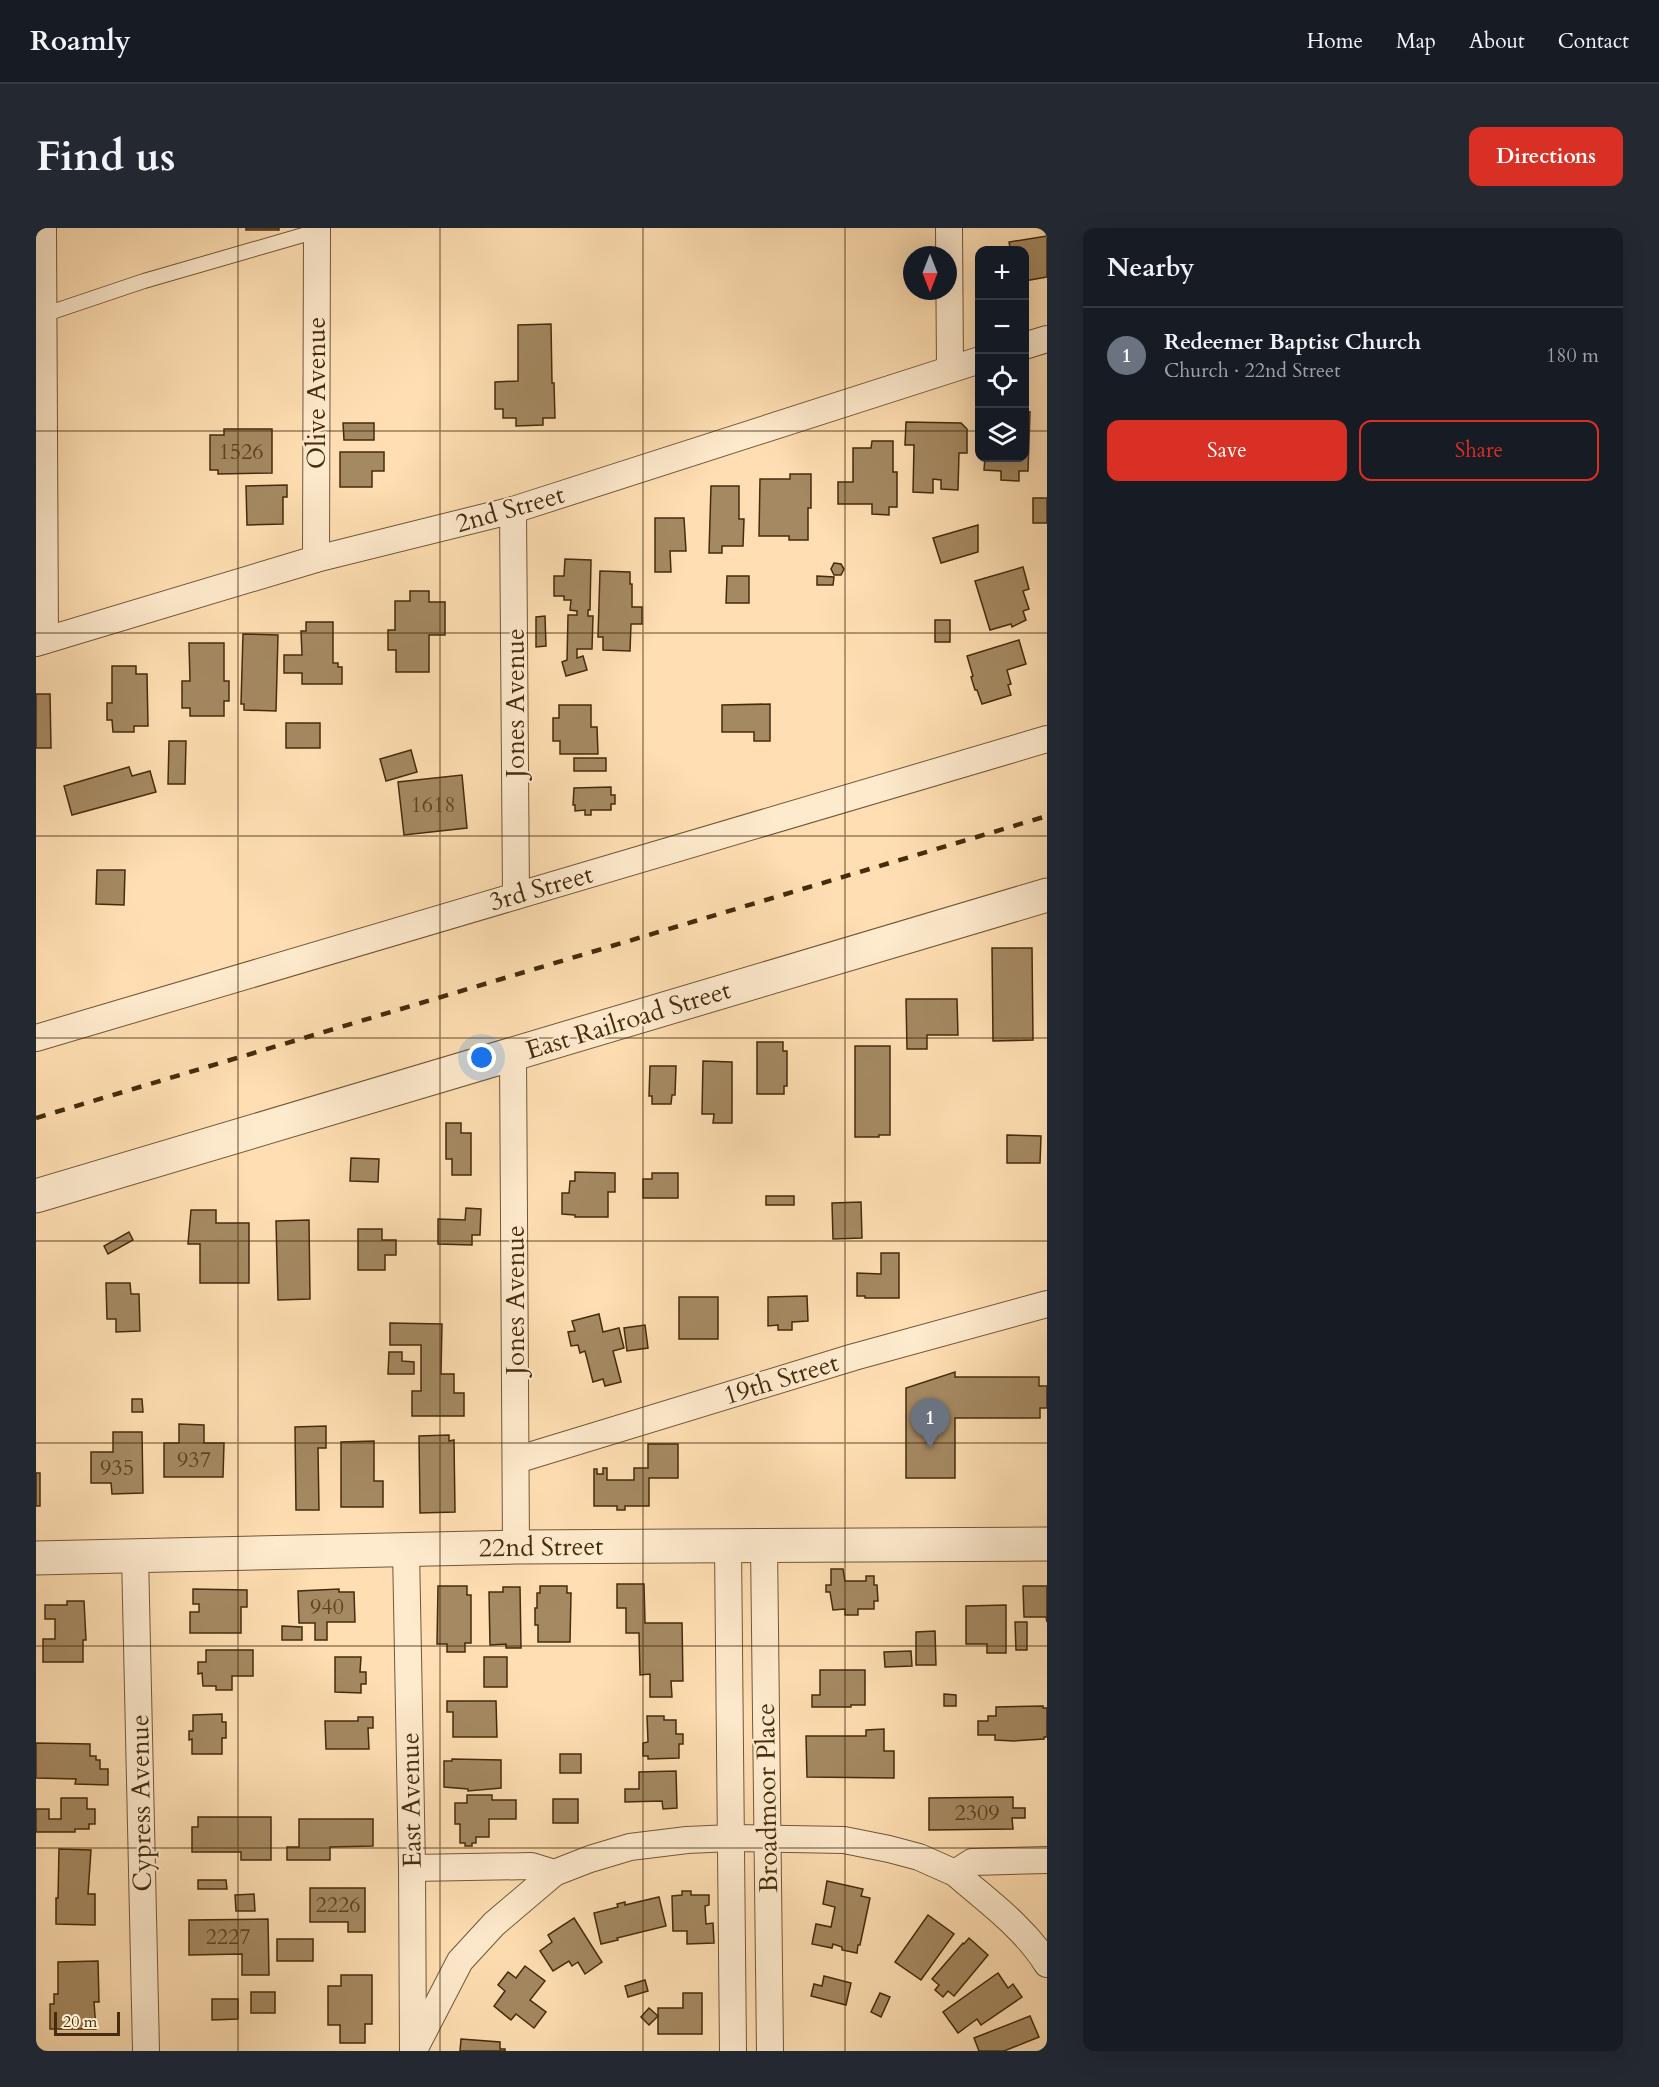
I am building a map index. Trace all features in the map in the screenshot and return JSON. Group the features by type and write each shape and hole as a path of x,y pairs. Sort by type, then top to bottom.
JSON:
{"street":[{"path":"40,641 43,228"},
{"path":"949,228 950,369"},
{"name":"Olive Avenue","path":"316,559 317,229"},
{"path":"1029,344 1047,339"},
{"name":"2nd Street","path":"40,641 316,559 513,510 975,362"},
{"name":"Jones Avenue","path":"513,510 516,896"},
{"name":"3rd Street","path":"36,1038 1047,739"},
{"name":"East Railroad Street","path":"36,1196 1047,895"},
{"name":"Jones Avenue","path":"513,1054 516,1546"},
{"name":"19th Street","path":"516,1460 854,1356 1047,1304"},
{"name":"22nd Street","path":"36,1558 516,1546 1047,1544"},
{"name":"Broadmoor Place","path":"764,1545 770,2051"},
{"name":"Broadmoor Place","path":"728,1546 733,2051"},
{"name":"East Avenue","path":"406,1549 413,2051"},
{"name":"Cypress Avenue","path":"135,1555 146,2051"},
{"path":"413,2051 460,1961 494,1924 554,1873 590,1858 630,1847 687,1840 731,1838 844,1840 919,1857 955,1873 1011,1921 1047,1964"},
{"path":"955,1873 972,1862 1047,1860"},
{"path":"412,1868 531,1866 554,1873"}],"lane":[{"path":"43,315 144,281 317,229"}],"building":[{"path":"246,228 279,228 279,230 246,230"},
{"path":"1047,236 1047,277 1029,280 1029,246 1010,246 1009,242"},
{"path":"551,324 555,418 543,418 543,425 516,426 516,418 503,418 503,409 495,409 495,382 518,381 518,325"},
{"path":"906,422 961,423 967,429 967,453 959,453 958,490 941,489 941,480 933,479 933,493 913,492 914,445 905,445"},
{"path":"343,423 374,423 374,440 344,440"},
{"path":"224,429 272,429 272,473 218,474 218,470 210,470 210,435 224,435"},
{"path":"872,441 893,441 893,472 897,472 897,507 889,507 889,515 872,514 872,504 838,504 838,482 853,482 853,448 871,448"},
{"path":"340,452 384,452 384,471 372,471 372,487 340,487"},
{"path":"985,462 1028,462 1028,471 1019,471 1019,481 1001,480 1001,471 984,470"},
{"path":"790,474 811,474 808,540 789,540 789,536 759,536 760,479 790,479"},
{"path":"287,485 287,497 283,497 283,524 247,525 246,486"},
{"path":"711,486 739,486 739,519 744,519 743,546 722,546 722,553 709,553"},
{"path":"1033,498 1047,498 1047,523 1033,523"},
{"path":"655,518 684,518 686,551 670,551 671,572 655,572"},
{"path":"978,525 978,552 941,563 933,538"},
{"path":"565,559 591,560 588,616 593,616 592,649 577,649 577,658 583,656 587,670 566,676 562,662 567,660 568,615 577,615 577,611 570,610 571,600 564,600 564,596 554,596 554,576 564,576"},
{"path":"834,563 841,564 844,569 841,575 834,575 831,569"},
{"path":"1023,567 1029,589 1023,591 1029,609 1023,611 1026,620 1012,627 1011,624 990,630 975,581"},
{"path":"600,571 630,572 632,607 642,607 642,624 631,624 630,651 603,650 603,637 598,637"},
{"path":"727,576 749,576 749,603 726,603"},
{"path":"817,576 834,577 833,585 817,585"},
{"path":"410,591 429,591 429,602 445,602 445,635 429,635 429,672 396,672 396,650 388,650 388,630 395,630 395,601 410,601"},
{"path":"545,616 546,646 536,647 536,617"},
{"path":"935,620 950,620 950,642 935,642"},
{"path":"306,622 333,622 333,663 338,663 338,667 342,667 342,684 302,684 302,673 284,673 284,655 302,655 301,631 306,631"},
{"path":"243,634 278,635 276,711 244,710 244,704 241,704"},
{"path":"1019,640 1026,664 1007,670 1011,695 982,704 975,690 967,656"},
{"path":"189,643 224,643 224,681 229,681 229,701 224,701 224,716 190,716 190,708 182,708 182,681 190,681"},
{"path":"112,666 136,666 136,674 147,674 148,726 134,726 134,732 113,732 112,720 107,720 107,703 112,703"},
{"path":"36,694 50,694 51,748 36,748"},
{"path":"770,704 770,741 754,741 754,732 722,732 722,705"},
{"path":"559,705 591,705 591,727 597,727 598,754 560,754 560,741 553,741 553,718 559,718"},
{"path":"286,723 320,723 320,748 286,748"},
{"path":"169,741 186,741 185,784 168,784"},
{"path":"411,750 417,772 386,781 380,759"},
{"path":"574,758 606,758 606,771 574,771"},
{"path":"129,767 132,776 150,771 156,792 72,815 64,786"},
{"path":"462,775 467,828 404,835 398,782"},
{"path":"611,787 611,795 615,795 615,804 611,804 611,810 591,810 591,815 585,815 585,810 575,811 574,788"},
{"path":"97,870 125,870 124,905 96,904"},
{"path":"992,948 1032,948 1033,1040 993,1041"},
{"path":"906,999 957,999 958,1035 927,1035 927,1049 907,1049"},
{"path":"757,1042 783,1042 783,1051 787,1051 787,1086 784,1086 784,1094 757,1094"},
{"path":"855,1046 890,1046 890,1135 855,1137"},
{"path":"703,1061 732,1062 732,1123 713,1123 714,1114 702,1114"},
{"path":"650,1066 676,1066 675,1095 672,1095 671,1104 652,1104 652,1096 649,1096"},
{"path":"446,1123 461,1123 461,1133 471,1133 471,1175 452,1175 452,1159 446,1159"},
{"path":"1007,1135 1041,1136 1040,1163 1007,1163"},
{"path":"351,1158 379,1159 378,1182 350,1181"},
{"path":"575,1172 615,1173 615,1192 608,1192 608,1217 575,1217 575,1215 562,1214 562,1193 569,1193 570,1181 575,1181"},
{"path":"652,1173 678,1173 678,1198 643,1198 643,1179 652,1179"},
{"path":"766,1196 794,1196 794,1205 766,1205"},
{"path":"861,1202 862,1238 833,1239 832,1203"},
{"path":"466,1208 481,1209 480,1235 472,1235 472,1245 438,1244 438,1219 465,1220"},
{"path":"191,1210 216,1210 216,1223 249,1223 249,1283 200,1283 200,1244 188,1244"},
{"path":"309,1220 310,1299 278,1300 276,1221"},
{"path":"358,1229 382,1229 382,1240 396,1240 396,1255 385,1255 385,1270 358,1270"},
{"path":"129,1232 133,1240 108,1254 104,1246"},
{"path":"881,1253 899,1253 899,1298 857,1296 857,1273 881,1274"},
{"path":"106,1283 130,1283 131,1294 139,1294 140,1331 116,1332 116,1319 107,1319"},
{"path":"807,1296 808,1321 792,1322 792,1330 778,1330 778,1325 768,1326 768,1297"},
{"path":"679,1297 718,1297 718,1339 679,1339"},
{"path":"599,1314 603,1332 619,1328 624,1348 613,1351 621,1382 605,1386 603,1379 593,1382 585,1351 580,1353 578,1345 571,1346 568,1332 575,1331 572,1321"},
{"path":"390,1323 442,1324 441,1374 454,1374 454,1393 464,1393 464,1416 412,1416 412,1391 421,1391 421,1345 390,1345"},
{"path":"645,1325 648,1348 627,1351 624,1328"},
{"path":"389,1352 402,1352 402,1361 414,1362 414,1374 388,1374"},
{"path":"955,1372 955,1377 1039,1377 1039,1386 1047,1386 1047,1408 1040,1408 1040,1418 955,1418 955,1478 906,1478 906,1388"},
{"path":"132,1399 142,1399 143,1412 132,1412"},
{"path":"179,1424 204,1425 204,1443 224,1443 223,1477 164,1477 164,1443 179,1443"},
{"path":"326,1426 326,1448 318,1448 319,1510 296,1510 295,1427"},
{"path":"113,1432 142,1432 143,1493 112,1494 111,1483 91,1483 91,1452 113,1452"},
{"path":"449,1435 449,1441 454,1440 455,1512 420,1513 419,1436"},
{"path":"374,1441 374,1481 383,1481 383,1507 341,1507 341,1442"},
{"path":"648,1444 678,1444 678,1478 649,1478 649,1506 625,1506 625,1510 617,1510 617,1506 594,1506 594,1469 597,1469 597,1474 603,1474 603,1468 607,1468 607,1480 634,1480 634,1468 648,1468"},
{"path":"36,1473 40,1473 40,1506 36,1506"},
{"path":"831,1569 843,1569 845,1581 866,1581 866,1576 874,1576 878,1601 874,1601 874,1609 858,1609 858,1615 845,1615 845,1609 833,1610 830,1592 826,1592 826,1585 831,1585"},
{"path":"617,1584 644,1584 645,1623 682,1623 683,1681 671,1681 672,1697 650,1697 650,1674 640,1675 639,1633 626,1633 626,1608 617,1608"},
{"path":"438,1586 467,1586 467,1595 471,1595 471,1643 465,1643 465,1652 447,1652 447,1644 437,1644"},
{"path":"540,1586 567,1586 567,1593 571,1593 570,1642 538,1642 535,1608 537,1608 537,1593 540,1593"},
{"path":"1023,1586 1047,1586 1047,1622 1046,1617 1024,1617"},
{"path":"503,1587 520,1587 521,1648 506,1648 506,1644 490,1645 489,1592 503,1592"},
{"path":"193,1589 247,1590 247,1607 241,1607 241,1633 190,1633 190,1612 199,1612 199,1604 193,1604"},
{"path":"339,1589 339,1592 354,1592 355,1622 327,1622 327,1640 315,1640 315,1623 299,1623 298,1591"},
{"path":"67,1601 84,1601 86,1640 83,1640 83,1662 43,1662 43,1639 55,1639 55,1619 45,1619 45,1605 67,1605"},
{"path":"1006,1605 1006,1653 987,1653 987,1644 966,1644 966,1606"},
{"path":"1015,1622 1027,1622 1027,1650 1016,1650"},
{"path":"282,1626 302,1627 302,1640 282,1640"},
{"path":"935,1631 936,1665 916,1665 916,1632"},
{"path":"206,1650 253,1650 253,1676 232,1676 232,1690 216,1690 216,1686 203,1686 202,1673 198,1674 198,1662 206,1662"},
{"path":"911,1651 912,1666 885,1667 884,1652"},
{"path":"335,1657 361,1657 360,1672 366,1672 366,1684 361,1684 361,1693 335,1692"},
{"path":"484,1657 507,1657 507,1687 484,1687"},
{"path":"820,1670 865,1670 865,1705 812,1707 812,1695 820,1695"},
{"path":"944,1694 956,1695 956,1706 944,1706"},
{"path":"447,1701 496,1701 497,1737 453,1737 453,1712 447,1712"},
{"path":"1043,1706 1047,1708 1047,1737 1044,1739 995,1740 995,1735 978,1735 978,1721 988,1721 988,1716 996,1716 996,1707"},
{"path":"222,1714 222,1722 226,1722 226,1738 222,1738 222,1754 192,1754 192,1739 189,1740 189,1731 193,1731 193,1715"},
{"path":"647,1716 664,1716 664,1720 676,1720 676,1734 683,1734 683,1744 679,1744 679,1758 648,1759 648,1756 643,1756 643,1743 648,1742"},
{"path":"358,1717 373,1717 373,1728 368,1728 369,1749 326,1749 325,1721 358,1721"},
{"path":"884,1729 884,1751 894,1751 894,1778 807,1777 806,1736 866,1736 866,1730"},
{"path":"36,1743 90,1744 90,1756 96,1756 96,1760 100,1760 100,1769 108,1769 108,1785 75,1784 76,1779 36,1778"},
{"path":"560,1754 581,1754 581,1773 560,1773"},
{"path":"452,1759 501,1760 501,1788 468,1791 468,1789 444,1787 444,1761 452,1761"},
{"path":"676,1771 677,1808 663,1809 662,1801 625,1802 625,1789 639,1789 639,1772"},
{"path":"467,1795 492,1795 492,1800 516,1800 516,1819 489,1819 489,1837 476,1837 476,1843 472,1843 472,1846 465,1846 465,1843 460,1843 460,1824 455,1824 455,1803 467,1803"},
{"path":"1013,1797 1013,1808 1025,1808 1025,1818 1012,1818 1013,1829 929,1830 929,1798"},
{"path":"61,1798 87,1798 87,1809 95,1809 95,1824 89,1824 89,1829 75,1829 75,1832 36,1832 36,1809 49,1809 49,1819 61,1819"},
{"path":"553,1799 578,1799 578,1823 553,1823"},
{"path":"198,1817 271,1817 271,1860 241,1860 241,1852 192,1852 192,1827 198,1827"},
{"path":"299,1819 373,1819 373,1846 330,1847 330,1860 287,1860 287,1847 299,1847"},
{"path":"59,1849 91,1850 88,1894 95,1894 95,1925 56,1924"},
{"path":"198,1880 226,1880 227,1889 198,1889"},
{"path":"827,1881 863,1889 861,1896 870,1898 857,1953 842,1950 842,1947 833,1944 832,1948 812,1944 816,1924 831,1927 835,1907 823,1904"},
{"path":"310,1888 365,1888 365,1932 348,1932 348,1922 310,1922"},
{"path":"682,1891 691,1891 691,1895 709,1895 709,1905 705,1906 706,1924 713,1923 714,1943 687,1944 687,1931 673,1931 672,1896 682,1895"},
{"path":"254,1894 255,1911 236,1911 235,1895"},
{"path":"659,1897 666,1926 601,1944 594,1913 618,1907 617,1904 625,1902 625,1905"},
{"path":"928,1915 954,1934 921,1980 895,1962"},
{"path":"574,1918 602,1962 585,1974 578,1962 572,1966 569,1961 553,1971 540,1951 552,1942 548,1935"},
{"path":"268,1919 269,1975 242,1975 242,1954 189,1955 189,1920"},
{"path":"969,1938 988,1955 954,1996 948,1991 943,1997 935,1990 939,1985 932,1979"},
{"path":"277,1939 313,1939 313,1961 277,1961"},
{"path":"98,1961 99,2002 94,2002 96,2029 50,2029 50,2004 54,2004 54,1994 58,1994 58,1962"},
{"path":"525,1966 545,1981 530,2000 546,2012 534,2028 516,2014 511,2020 494,2006 505,1991 498,1985 508,1972 516,1978"},
{"path":"998,1973 1008,1988 1013,1984 1022,1997 981,2025 977,2019 958,2033 943,2012"},
{"path":"341,1975 372,1975 372,2024 365,2024 365,2043 340,2043 340,2025 328,2025 328,1986 341,1986"},
{"path":"824,1976 851,1983 846,2005 811,1996 814,1984 822,1986"},
{"path":"645,1980 648,1991 628,1997 625,1986"},
{"path":"251,1992 275,1992 275,2013 251,2013"},
{"path":"683,1993 702,1993 702,2034 658,2034 658,2008 683,2008"},
{"path":"880,1993 890,1997 881,2017 871,2012"},
{"path":"212,1999 238,1999 238,2019 212,2020"},
{"path":"649,2008 658,2016 649,2025 641,2017"},
{"path":"1030,2016 1039,2037 1004,2051 979,2051 974,2038"},
{"path":"461,2039 500,2042 500,2049 505,2049 505,2051 460,2051"}],"railway":[{"path":"36,1118 1047,816"}],"place":[{"name":"Redeemer Baptist Church","path":"930,1448"}]}
